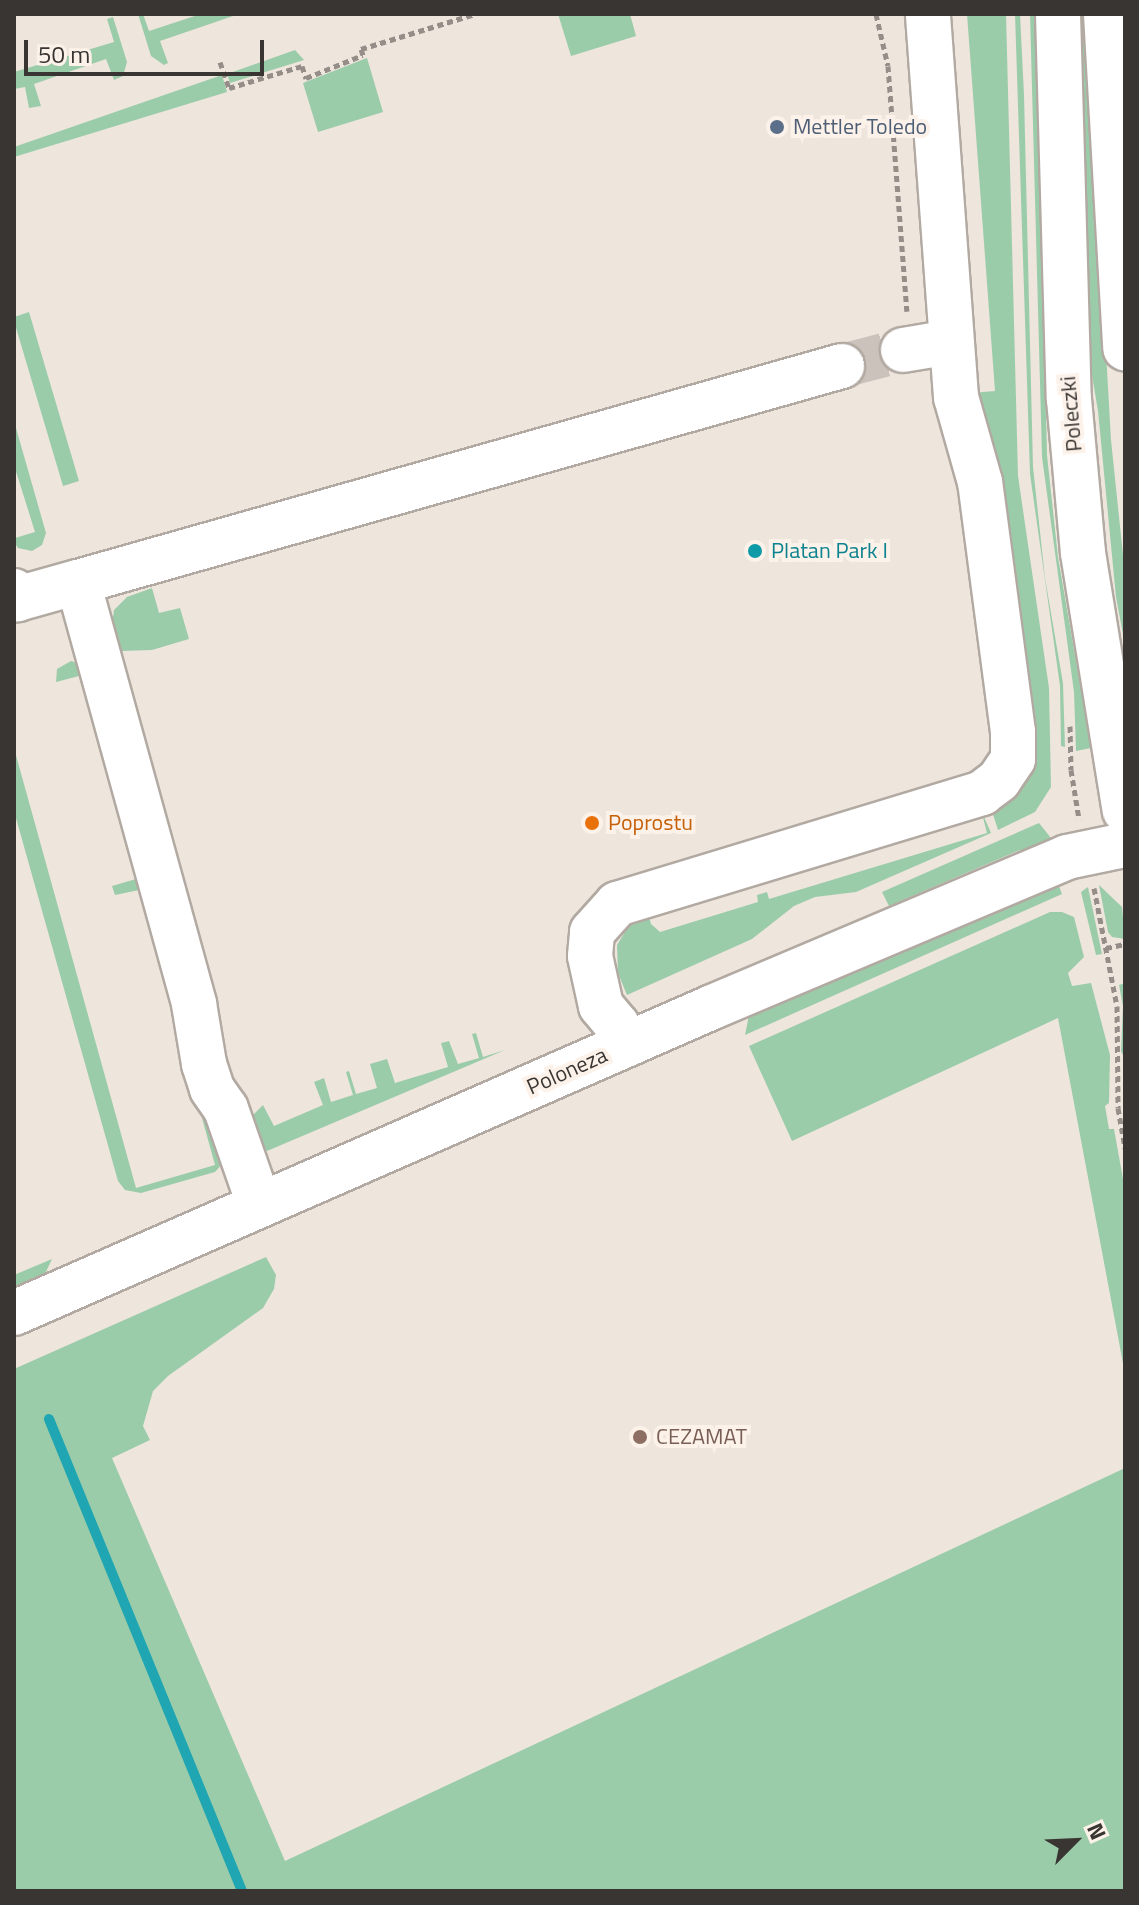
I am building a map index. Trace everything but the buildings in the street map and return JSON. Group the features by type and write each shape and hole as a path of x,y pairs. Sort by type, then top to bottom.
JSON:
{"street":[{"path":"621,1035 611,993 596,979 590,956 592,932 617,904 982,793 999,780 1013,759 1013,732 980,482 956,397 928,14"},
{"name":"Poleczki","path":"1058,14 1069,399 1083,553 1125,811"},
{"path":"1106,14 1124,320"},
{"path":"903,350 951,342"},
{"path":"14,591 17,599 842,366"},
{"path":"78,582 194,1004 220,1061 226,1085 226,1109 259,1204"},
{"name":"Poloneza","path":"14,1313 259,1204 621,1035 1067,857 1125,845"}],"path":[{"path":"220,62 229,88 302,66 306,78 363,55 361,49 475,14"},
{"path":"1092,880 1117,1006 1118,1108 1125,1148"},
{"path":"1106,948 1125,944"}],"green space":[{"path":"138,14 143,14 149,31 201,14 239,14 160,41 168,63 164,65 151,56"},
{"path":"558,14 630,14 636,36 571,56"},
{"path":"967,14 1006,14 1018,476 1049,688 1051,787 1035,812 998,830 991,808 1005,798 971,393 995,391"},
{"path":"1015,14 1020,14 1024,95 1033,467 1045,578 1063,683 1065,747 1061,746 1060,686 1030,474"},
{"path":"1030,14 1036,14 1047,455 1058,557 1091,748 1076,751 1074,692 1042,457"},
{"path":"1074,14 1087,14 1111,440 1125,574 1125,645 1116,597 1098,411 1083,321"},
{"path":"113,17 127,62 123,76 114,80 106,59 34,84 41,106 29,108 25,87 14,89 14,72 114,42 107,19"},
{"path":"295,50 304,60 230,83 227,74"},
{"path":"367,58 383,112 318,132 303,83"},
{"path":"222,75 227,92 14,157 14,147"},
{"path":"29,312 79,481 63,486 14,321 14,317"},
{"path":"14,421 46,533 42,545 32,551 18,548 14,542 15,538 35,532 14,465"},
{"path":"152,588 159,613 180,608 189,639 152,650 122,651 111,632 114,610 127,597"},
{"path":"71,661 81,664 223,1163 215,1172 141,1193 125,1190 118,1181 14,811 14,748 136,1188 215,1165 139,890 115,895 112,886 136,879 79,676 56,682 57,669"},
{"path":"981,810 991,833 856,892 815,897 794,906 752,939 627,995 618,973 617,945 633,919 647,909 651,924 660,932 758,902 757,895 767,892 769,899 987,833"},
{"path":"1039,823 1051,838 1028,850 1020,850 889,906 882,892"},
{"path":"1099,885 1122,907 1125,939 1112,937 1108,932"},
{"path":"1059,886 1062,894 745,1035 749,1015 758,1009"},
{"path":"1088,887 1102,954 1096,955 1081,892"},
{"path":"1050,912 1062,912 1074,917 1084,957 1068,973 1072,986 1091,983 1110,1055 1109,1103 1105,1106 1109,1129 1114,1129 1125,1190 1125,1374 1058,1018 792,1141 749,1046"},
{"path":"1125,983 1125,1059 1121,1051 1123,1006 1119,985"},
{"path":"476,1033 483,1057 505,1050 267,1151 253,1136 251,1117 263,1105 274,1126 323,1105 314,1082 324,1078 331,1102 353,1095 346,1072 349,1071 356,1094 377,1088 370,1064 387,1059 395,1083 448,1067 441,1043 449,1041 458,1064 479,1058 472,1034"},
{"path":"266,1257 276,1275 274,1289 263,1308 168,1376 153,1391 143,1426 150,1440 112,1458 285,1861 1125,1468 1125,1891 14,1891 14,1369"},
{"path":"52,1259 44,1276 14,1292 14,1275"}],"waterway":[{"path":"49,1419 242,1891"}],"tunnel":[{"path":"842,366 903,350"}],"place":[{"name":"Mettler Toledo","path":"777,127"},
{"name":"Platan Park I","path":"755,551"},
{"name":"Poprostu","path":"592,823"},
{"name":"CEZAMAT","path":"640,1437"}]}
